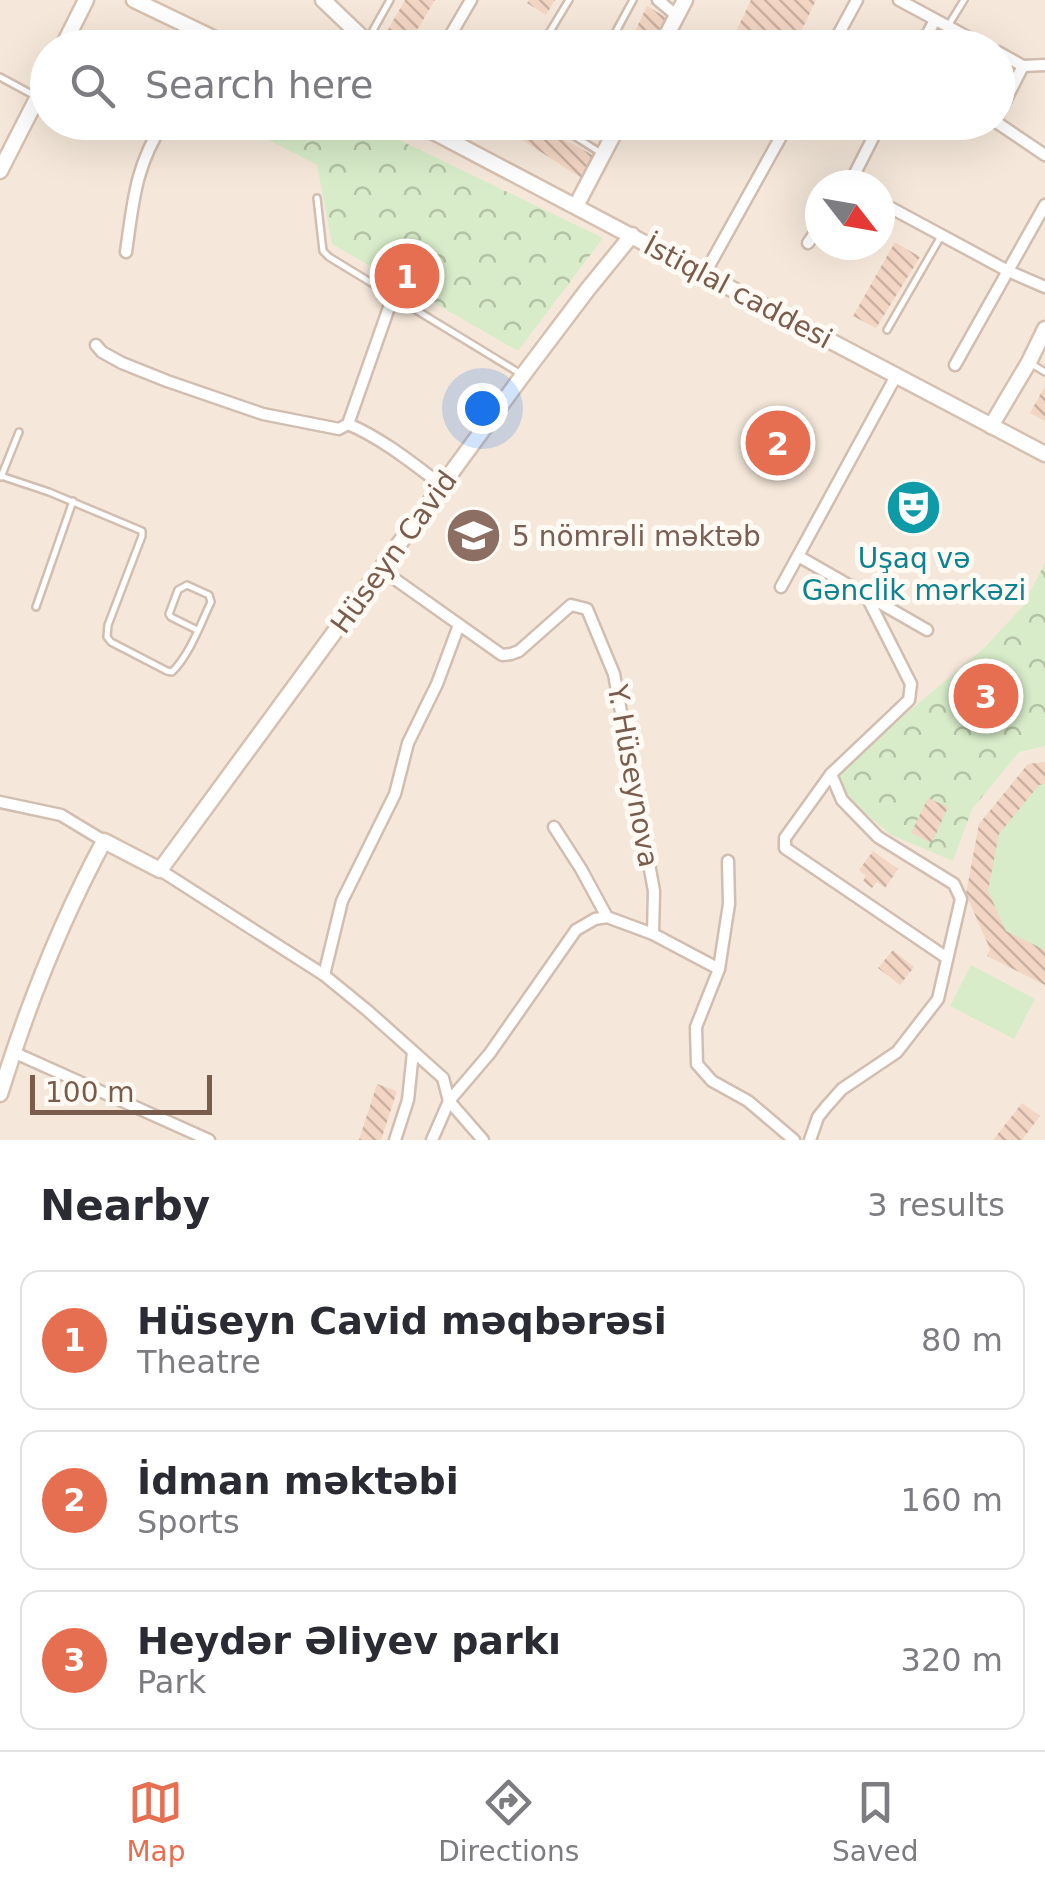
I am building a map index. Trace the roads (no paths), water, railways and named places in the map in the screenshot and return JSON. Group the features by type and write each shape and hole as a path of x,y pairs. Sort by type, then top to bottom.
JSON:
{"main road":[{"path":"71,30 86,0"},
{"path":"134,0 193,30"},
{"path":"322,0 353,30"},
{"path":"669,30 685,0"},
{"path":"0,172 30,113"},
{"name":"İstiqlal caddesi","path":"453,140 1045,454"},
{"path":"576,206 611,140"},
{"name":"Hüseyn Cavid","path":"160,870 523,375 632,235"},
{"path":"991,426 1045,329"},
{"path":"0,1094 72,900 104,841 160,870"}],"street":[{"path":"454,30 471,0"},
{"path":"658,0 676,16"},
{"path":"841,30 858,0"},
{"path":"899,0 955,30"},
{"path":"930,30 935,20"},
{"path":"1015,62 1023,66 1045,66"},
{"path":"1015,82 1023,66"},
{"path":"1015,132 1045,155"},
{"path":"126,252 137,178 152,140"},
{"path":"704,274 779,140"},
{"path":"857,170 872,140"},
{"path":"956,365 1045,205"},
{"path":"895,210 1045,287"},
{"path":"96,345 122,363 167,381 264,414 339,429 348,424 393,296"},
{"path":"781,587 896,376"},
{"path":"348,424 390,446 443,486"},
{"path":"798,556 928,630"},
{"name":"Y. Hüseynova","path":"382,570 502,654 519,651 571,605 587,609 614,674 654,891 654,934"},
{"path":"866,595 911,684 909,700 831,774 785,838 784,848 948,958"},
{"path":"324,975 342,902 395,794 408,743 437,684 459,625"},
{"path":"810,1140 818,1116 842,1089 897,1052 938,1000 961,900 954,884 878,837 842,800 831,774"},
{"path":"0,802 61,815 104,841"},
{"path":"554,827 606,917"},
{"path":"728,861 729,904 720,969 696,1028 697,1064 712,1080 748,1101 794,1140"},
{"path":"160,870 324,975 368,1010 443,1078 449,1101 483,1140"},
{"path":"432,1140 449,1101 490,1054 576,930 606,917 654,934 720,969"},
{"path":"13,1052 208,1140"},
{"path":"396,1140 408,1100 414,1052"}],"lane":[{"path":"375,30 390,0"},
{"path":"550,30 568,0"},
{"path":"617,30 633,0"},
{"path":"948,26 964,0"},
{"path":"0,77 30,93"},
{"path":"584,140 604,154"},
{"path":"317,198 323,251 329,258 523,375"},
{"path":"887,330 942,235"},
{"path":"1029,362 1045,372"},
{"path":"18,432 1,478 142,531 108,625 107,637 111,642 172,672 184,658 198,630 212,599 187,584 178,590 168,614 198,630"},
{"path":"36,607 73,502"}],"place":[{"name":"Hüseyn Cavid məqbərəsi","path":"407,276"},
{"name":"İdman məktəbi","path":"778,443"},
{"name":"Uşaq və Gənclik mərkəzi","path":"914,507"},
{"name":"5 nömrəli məktəb","path":"473,536"},
{"name":"Heydər Əliyev parkı","path":"986,696"}]}
